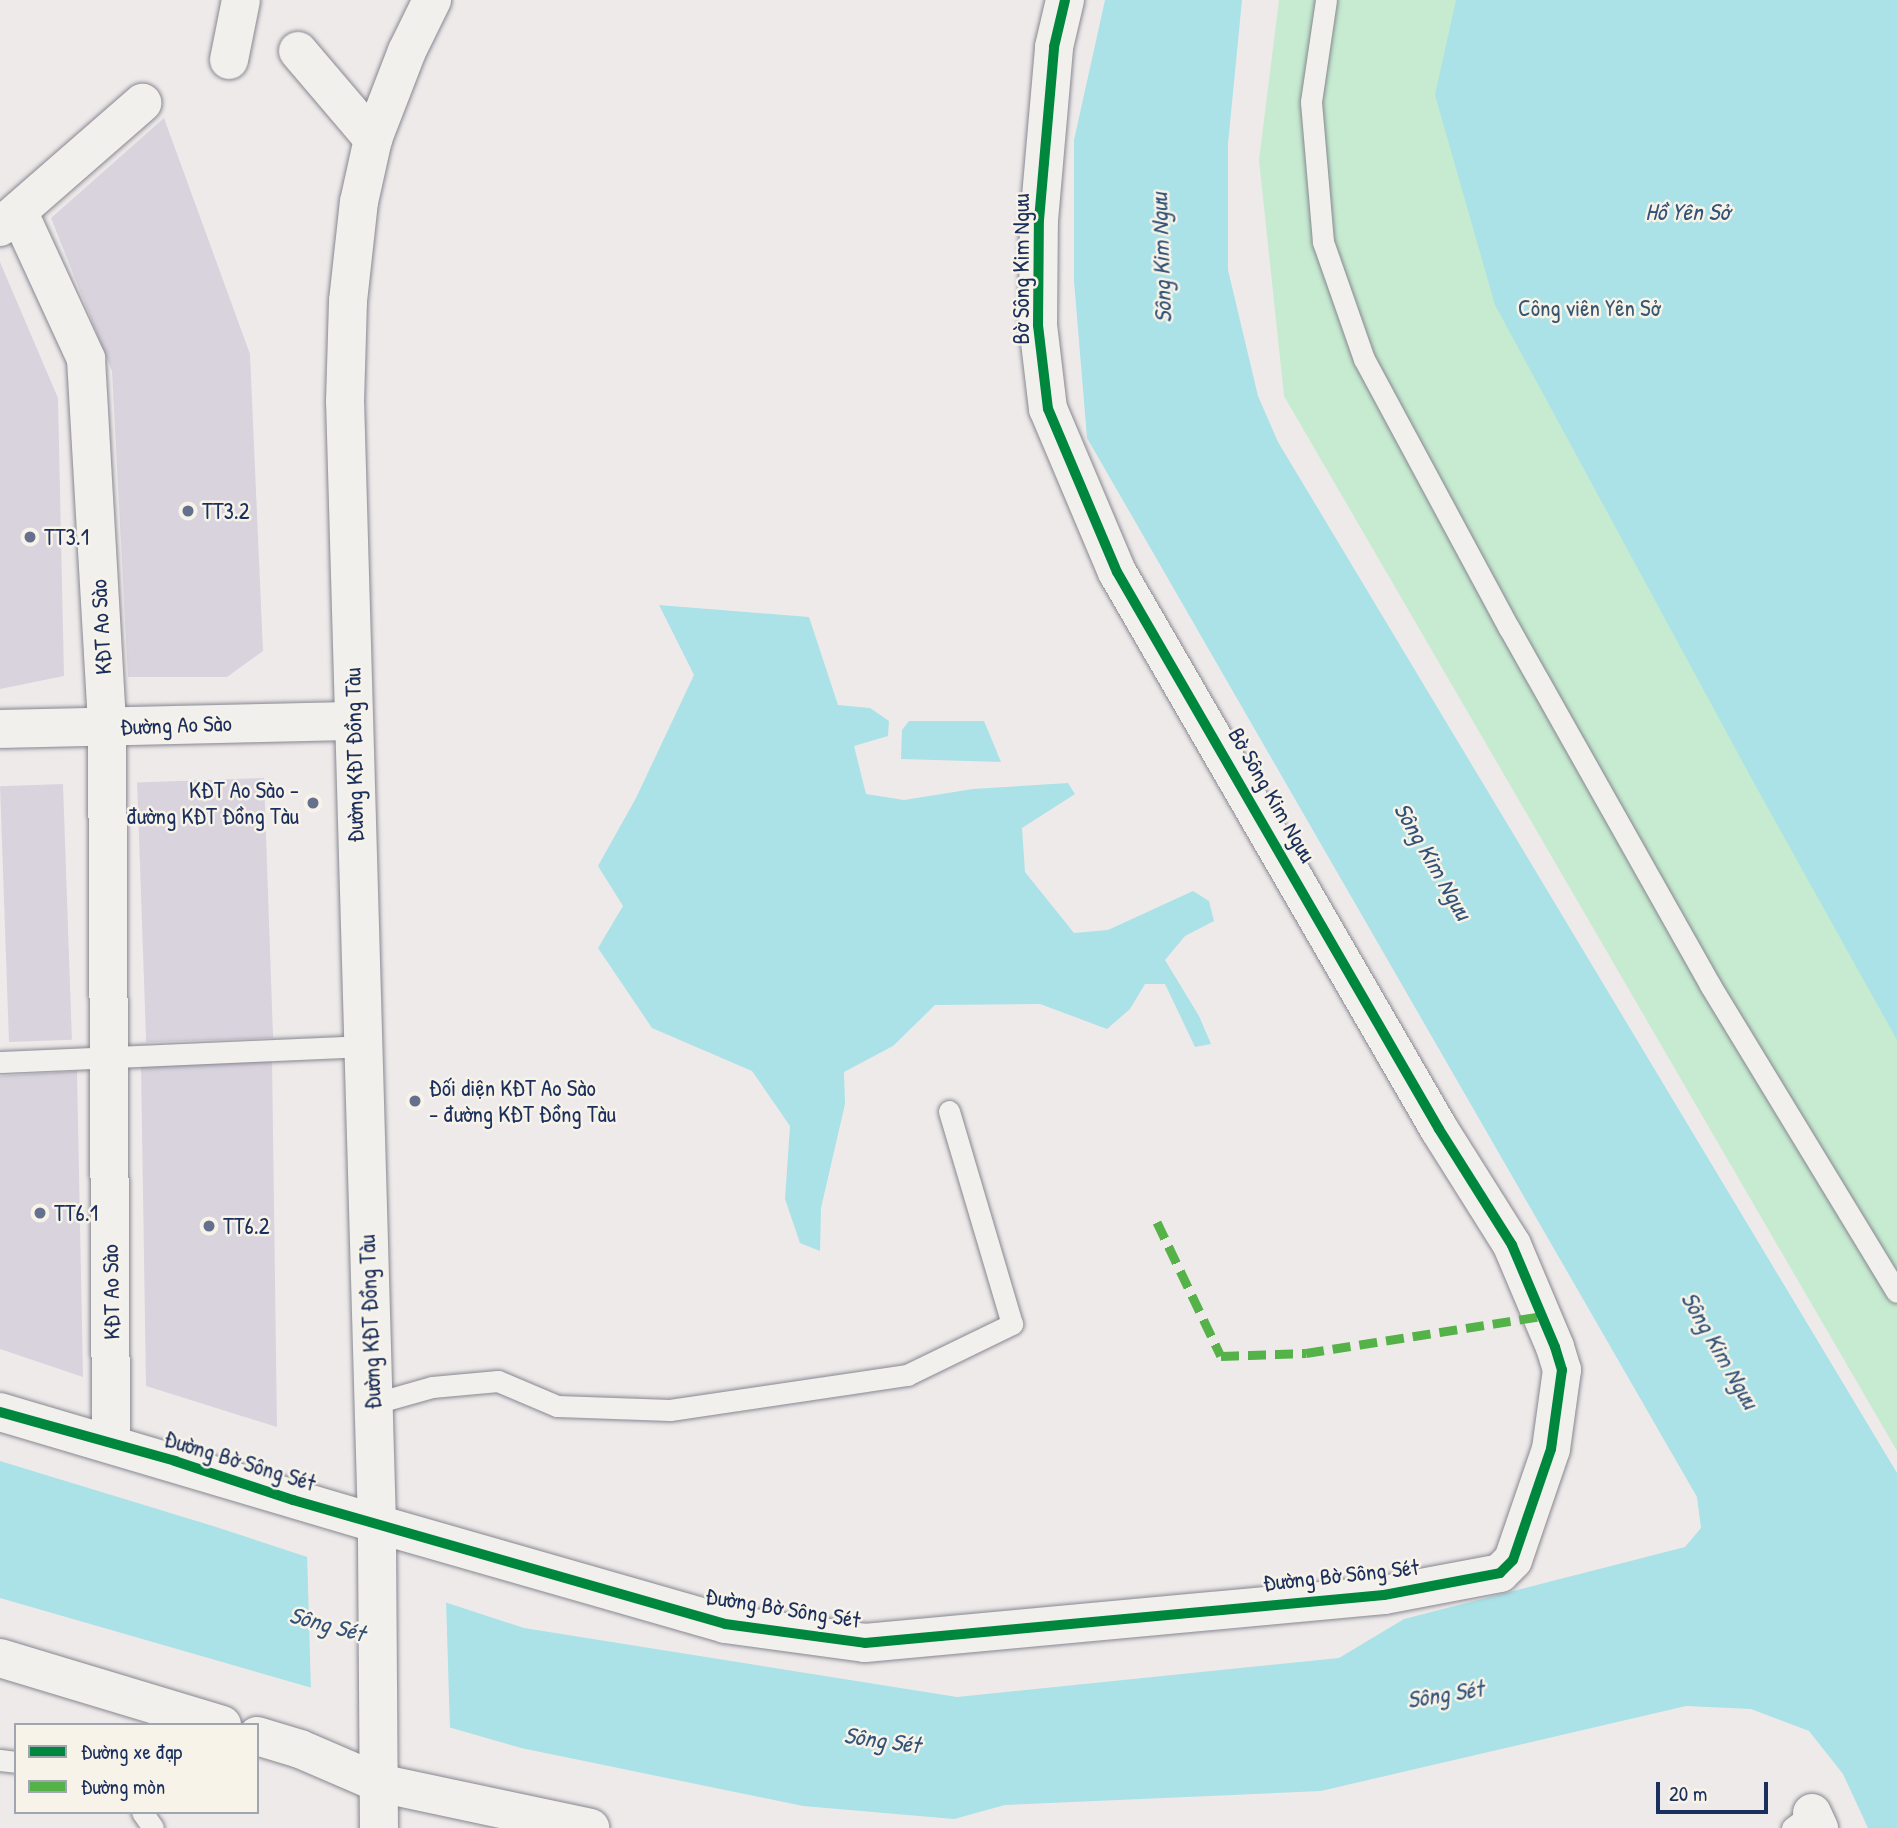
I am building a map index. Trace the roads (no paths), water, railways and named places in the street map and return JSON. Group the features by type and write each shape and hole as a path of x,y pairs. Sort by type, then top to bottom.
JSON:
{"street":[{"path":"229,60 241,0"},
{"name":"Đường KĐT Đồng Tàu","path":"379,1783 381,1726 377,1536 345,402 348,313 359,202 373,138 407,51 432,0"},
{"name":"Bờ Sông Kim Ngưu","path":"1065,0 1054,47 1039,220 1038,325 1048,409 1117,572 1439,1129 1512,1245 1555,1347 1562,1370 1551,1449 1513,1560 1500,1573"},
{"path":"298,51 373,138"},
{"name":"KĐT Ao Sào","path":"111,1443 107,727 86,359 10,220 142,103"},
{"name":"Đường Ao Sào","path":"0,729 353,721"},
{"name":"Đường Bờ Sông Sét","path":"0,1412 111,1443 377,1536 725,1624 865,1643 1384,1595 1500,1573"},
{"path":"0,1657 215,1723"},
{"path":"259,1736 300,1749 379,1783 590,1828"},
{"path":"379,1783 379,1828"}],"lane":[{"path":"1326,0 1311,102 1323,242 1364,359 1509,628 1703,973 1897,1292"},
{"path":"0,1062 362,1046"},
{"path":"372,1404 432,1387 498,1381 556,1406 670,1410 907,1375 1012,1324 949,1111"}],"water":[{"path":"1105,0 1242,0 1228,144 1228,270 1258,396 1278,442 1897,1473 1897,1828 1868,1828 1843,1774 1809,1731 1751,1709 1686,1706 1321,1791 1005,1805 954,1819 803,1806 521,1748 0,1598 0,1461 213,1526 524,1628 957,1697 1339,1658 1404,1619 1685,1547 1701,1528 1697,1497 1087,438 1074,281 1074,140"},
{"name":"Hồ Yên Sở","path":"1456,0 1897,0 1897,1040 1754,783 1495,305 1435,95"},
{"path":"659,605 809,617 838,705 870,708 889,721 888,736 854,746 866,794 904,800 973,789 1068,783 1075,794 1022,828 1025,872 1074,933 1108,930 1193,891 1209,901 1214,921 1185,936 1165,960 1199,1016 1211,1044 1195,1047 1165,984 1145,984 1130,1009 1107,1029 1040,1004 935,1005 893,1046 844,1072 845,1104 821,1208 820,1251 800,1243 785,1199 790,1126 752,1071 652,1028 598,948 623,906 598,866 636,798 694,675"},
{"path":"909,721 984,721 1001,762 901,759 902,730"}],"place":[{"name":"TT3.2","path":"188,511"},
{"name":"TT3.1","path":"30,537"},
{"name":"KĐT Ao Sào - đường KĐT Đồng Tàu","path":"313,803"},
{"name":"Đối diện KĐT Ao Sào - đường KĐT Đồng Tàu","path":"415,1101"},
{"name":"TT6.1","path":"40,1213"},
{"name":"TT6.2","path":"209,1226"}],"water label":[{"name":"Sông Kim Ngưu","path":"1161,258"},
{"name":"Sông Kim Ngưu","path":"1433,861"},
{"name":"Sông Kim Ngưu","path":"1720,1350"},
{"name":"Sông Sét","path":"327,1624"},
{"name":"Sông Sét","path":"1445,1694"},
{"name":"Sông Sét","path":"882,1740"}],"park label":[{"name":"Công viên Yên Sở","path":"1589,308"}]}
